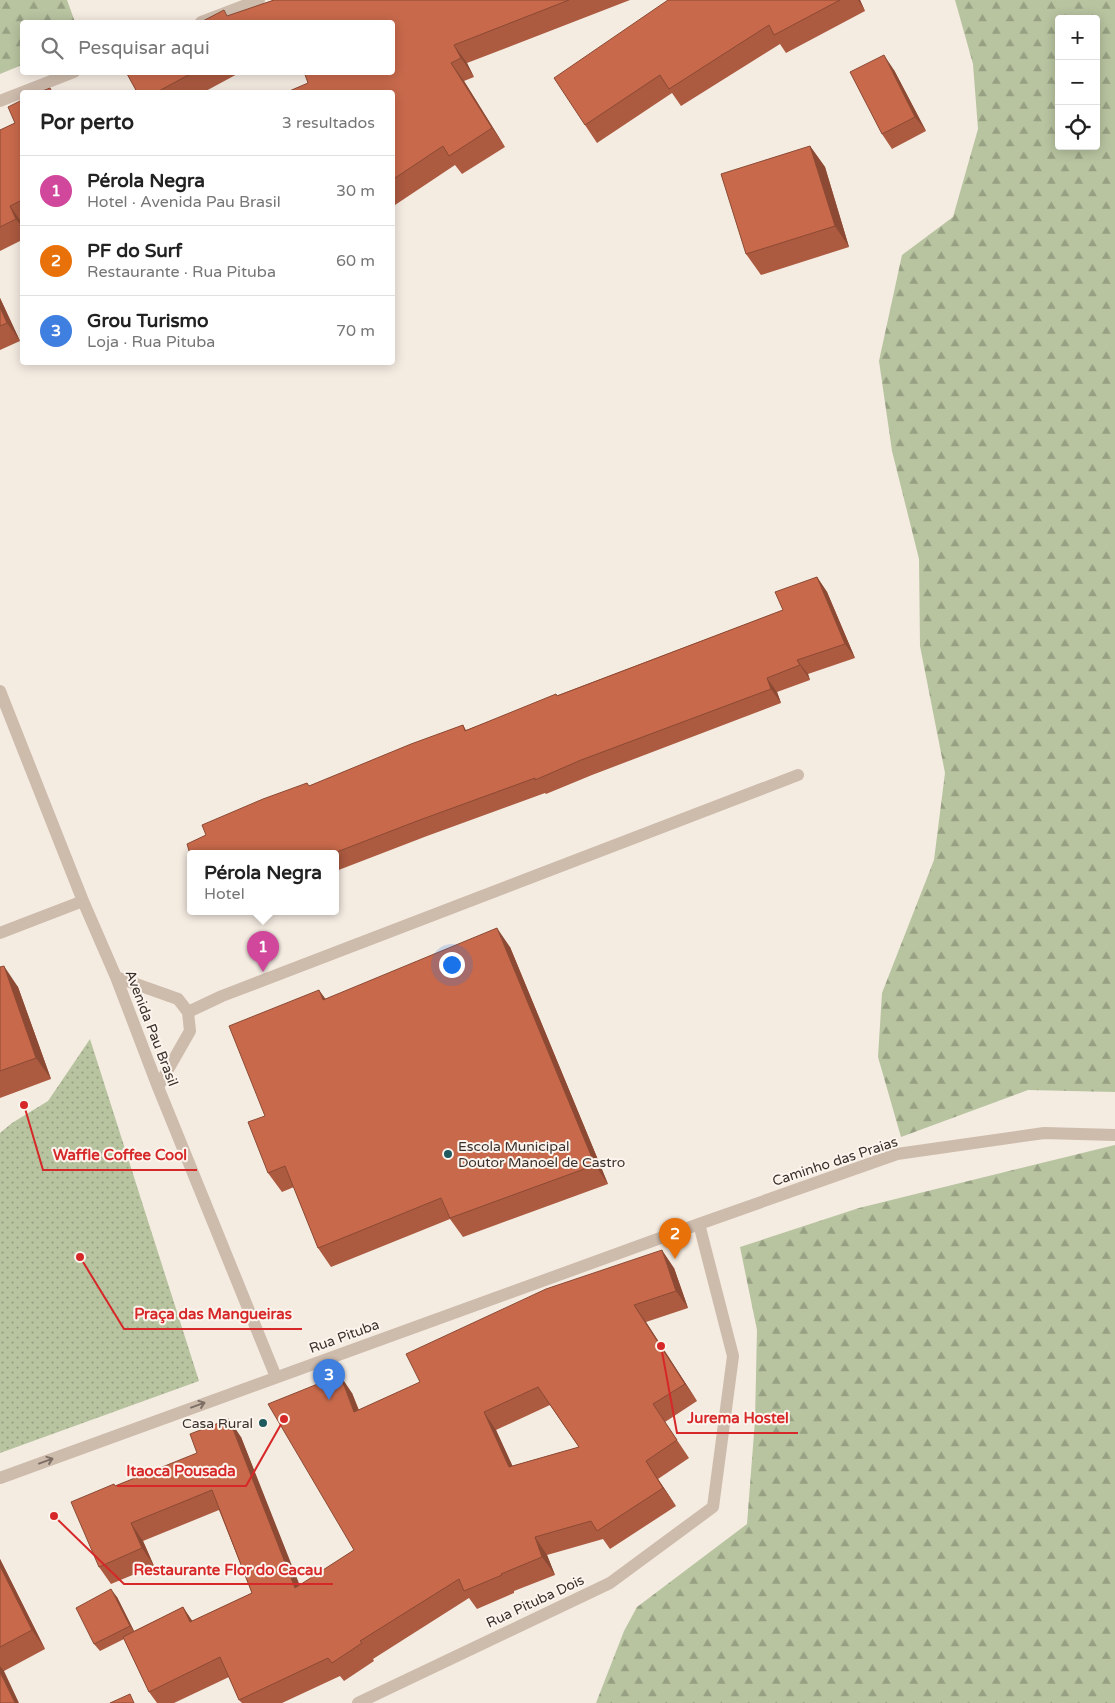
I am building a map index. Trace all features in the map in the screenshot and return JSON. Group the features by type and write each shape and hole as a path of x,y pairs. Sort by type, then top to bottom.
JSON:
{"street":[{"path":"206,20 259,0"},
{"path":"28,90 66,75"},
{"path":"0,101 20,93"},
{"name":"Avenida Pau Brasil","path":"0,690 276,1377"},
{"path":"188,1012 240,989 798,774"},
{"path":"0,933 83,900"},
{"path":"116,977 178,999 188,1012 190,1031 158,1087"},
{"name":"Caminho das Praias","path":"699,1224 897,1154 1044,1134 1115,1135"},
{"name":"Rua Pituba","path":"0,1478 699,1224"},
{"name":"Rua Pituba Dois","path":"358,1703 610,1582 713,1507 733,1356 699,1224"}],"green space":[{"path":"0,0 67,0 74,20 20,20 20,66 0,74"},
{"path":"955,0 1115,0 1115,1092 1028,1090 901,1137 878,1057 882,993 934,860 945,773 920,646 919,559 892,451 879,361 902,255 953,217 978,129 973,64"},
{"path":"90,1039 199,1381 0,1453 0,1133 12,1123 48,1101"},
{"path":"1115,1145 1115,1703 596,1703 624,1631 637,1607 747,1524 755,1420 757,1330 740,1247 859,1208"}],"building":[{"path":"274,0 569,0 454,45 461,58 451,63 492,128 449,156 443,146 395,178 395,90 292,90 308,83 305,75 395,75 395,20 205,20 224,10 227,16"},
{"path":"668,0 840,0 774,35 769,25 669,89 660,75 585,125 554,78"},
{"path":"884,55 915,117 882,134 850,72"},
{"path":"128,75 188,75 161,90 136,90"},
{"path":"20,101 20,201 10,206 16,219 0,227 0,130 15,123 8,107"},
{"path":"810,146 835,226 746,254 721,174"},
{"path":"0,307 7,323 0,326"},
{"path":"817,577 845,644 797,660 800,665 767,678 771,689 581,760 535,780 535,778 339,851 189,850 187,844 206,835 202,825 263,799 307,783 309,786 463,725 465,731 556,694 557,696 783,610 775,592"},
{"path":"497,928 595,1165 450,1218 441,1198 318,1248 285,1166 268,1173 248,1122 265,1116 229,1026 319,990 323,1000"},
{"path":"4,966 36,1058 0,1071 0,967"},
{"path":"662,1250 676,1291 634,1305 685,1384 653,1404 677,1440 646,1461 663,1488 597,1531 591,1521 535,1537 542,1557 464,1591 459,1579 360,1641 362,1643 332,1663 328,1658 239,1700 220,1657 149,1692 123,1637 183,1607 190,1622 252,1593 212,1490 131,1523 142,1548 99,1567 71,1502 197,1453 190,1434 229,1419 295,1588 354,1550 268,1404 340,1375 354,1412 420,1382 406,1354 546,1289","holes":["538,1387 579,1447 509,1467 484,1412"]},
{"path":"0,1566 32,1630 0,1647"},
{"path":"111,1589 130,1626 94,1644 76,1608"},
{"path":"0,1672 15,1703 0,1703"},
{"path":"130,1694 134,1703 110,1703"}],"place":[{"name":"Pérola Negra","path":"263,972"},
{"name":"Waffle Coffee Cool","path":"24,1105"},
{"name":"Escola Municipal Doutor Manoel de Castro","path":"448,1154"},
{"name":"Praça das Mangueiras","path":"80,1257"},
{"name":"PF do Surf","path":"675,1259"},
{"name":"Jurema Hostel","path":"661,1346"},
{"name":"Grou Turismo","path":"329,1400"},
{"name":"Itaoca Pousada","path":"284,1419"},
{"name":"Casa Rural","path":"263,1423"},
{"name":"Restaurante Flor do Cacau","path":"54,1516"}]}
